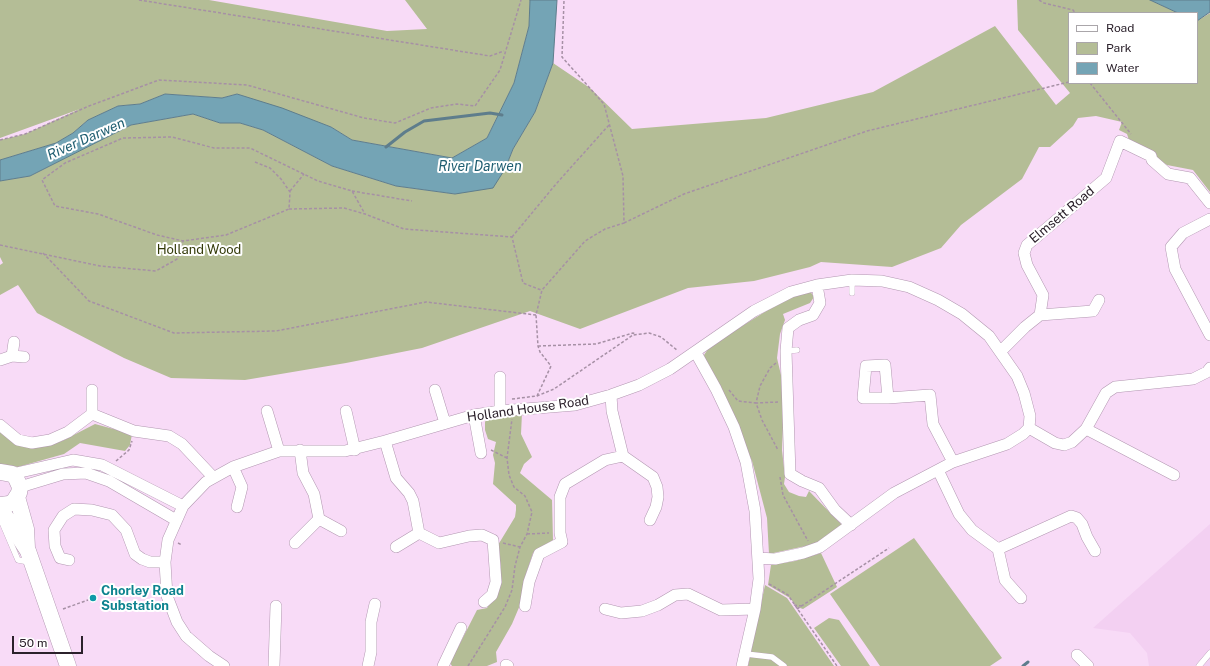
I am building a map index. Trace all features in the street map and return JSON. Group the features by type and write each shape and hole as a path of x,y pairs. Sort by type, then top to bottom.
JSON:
{"main road":[{"path":"9,478 9,504 1,509 30,556"},
{"path":"9,478 26,529 30,556 68,666"}],"street":[{"name":"Elmsett Road","path":"1040,316 1043,295 1027,265 1024,253 1027,246 1106,178 1120,141 1151,156 1152,160 1168,174 1190,178 1210,203"},
{"path":"1210,219 1183,233 1171,246 1175,269 1192,303 1208,322 1210,334"},
{"name":"Holland House Road","path":"224,666 209,656 186,636 177,622 167,596 165,562 168,540 183,506 195,491 213,477 279,451 355,450 474,415 500,405 514,409 575,405 611,395 639,385 692,356 754,311 791,292 817,285 852,280 882,281 909,287 938,300 962,314 989,336 1001,351 1017,376 1024,394 1029,408 1029,428"},
{"path":"817,285 820,303 813,315 799,320 788,328 792,350 787,401 790,474 802,482 819,488 835,510 851,525"},
{"path":"1001,351 1025,327 1040,316 1093,311 1099,300"},
{"path":"12,356 14,342"},
{"path":"0,360 12,356 24,357"},
{"path":"692,356 716,389 734,427 746,462 755,511 758,579 755,609 746,654 742,666"},
{"path":"758,558 775,559 811,550 825,544 894,493 953,462 1016,440 1029,428 1055,443 1064,445 1072,442 1086,429 1106,394 1115,387 1193,379 1209,372"},
{"path":"500,377 500,405"},
{"path":"92,390 92,414"},
{"path":"435,390 445,423"},
{"path":"611,395 612,411 623,456 653,477 657,487 658,497 650,520"},
{"path":"888,398 930,395 933,424 953,462"},
{"path":"267,411 279,451"},
{"path":"346,411 355,450"},
{"path":"0,425 18,440 32,443 50,440 68,432 92,414"},
{"path":"92,414 134,431 168,436 182,444 213,477"},
{"path":"474,415 481,450"},
{"path":"1086,429 1174,475"},
{"path":"386,441 396,478 409,493 413,501 419,533"},
{"path":"300,450 302,473 314,494 319,519"},
{"path":"526,606 529,582 539,554 562,542 560,533 560,497 565,484 606,460 623,456"},
{"path":"9,478 73,460 102,464 183,506"},
{"path":"233,468 242,488 237,507"},
{"path":"938,470 960,514 972,530 998,549 1005,580 1021,598"},
{"path":"9,478 86,473 109,481 176,520"},
{"path":"69,560 60,558 55,546 54,530 63,516 74,509 112,515 126,530 135,554 150,562 165,562"},
{"path":"998,549 1071,516 1077,518 1082,524 1087,538 1095,551"},
{"path":"319,519 341,531"},
{"path":"295,543 319,519"},
{"path":"419,533 439,543 469,536 482,535 494,540 496,582 492,595 484,602"},
{"path":"396,547 419,533"},
{"path":"605,609 621,613 642,611 658,605 676,595 688,594 721,610 755,609"},
{"path":"368,666 371,622 375,604"},
{"path":"274,666 276,606"},
{"path":"443,666 461,628"},
{"path":"1077,655 1088,666"}],"lane":[{"path":"852,280 852,292"},
{"path":"1199,666 1210,653"},
{"path":"746,654 772,657 784,666"}],"path":[{"path":"139,0 490,56 504,51"},
{"path":"0,140 25,134 89,106 159,80 247,85 364,118 395,123 431,108 457,104 474,106 500,70 504,51 521,0"},
{"path":"564,0 562,57 604,104 623,176 624,223"},
{"path":"1039,0 1044,3 1073,10 1074,12"},
{"path":"537,396 551,366 540,352 538,346 536,314 542,290 585,241 605,229 624,223 684,194 867,131 1068,82"},
{"path":"1091,84 1132,135"},
{"path":"512,237 556,184 610,125"},
{"path":"412,201 352,191 318,181 250,148 214,148 172,136 124,138 65,163 42,180 55,206 98,214 157,235 183,241 226,235 289,209 344,208 365,214 404,229 512,237"},
{"path":"255,162 270,168 290,192"},
{"path":"289,209 290,192 304,174"},
{"path":"352,191 365,214"},
{"path":"512,237 523,283 542,290"},
{"path":"0,245 100,266 156,271 177,259 183,241"},
{"path":"43,253 89,302 174,333 276,331 426,302 536,314"},
{"path":"538,346 596,344 633,333 638,335"},
{"path":"500,405 537,396 554,389 633,335 649,333 661,337 692,356"},
{"path":"781,456 762,420 756,403 760,386 770,368 792,350"},
{"path":"727,389 738,401 756,403 787,401"},
{"path":"468,666 505,607 512,590 515,566 520,547 527,534 532,512 525,496 514,487 509,476 507,458 514,409"},
{"path":"116,461 129,450 134,431"},
{"path":"481,450 507,458"},
{"path":"780,472 783,495 801,526 811,550"},
{"path":"527,534 560,533"},
{"path":"494,540 520,547"},
{"path":"797,609 889,548"},
{"path":"768,583 788,595 837,666"},
{"path":"49,614 88,600"},
{"path":"794,605 802,606"}],"shaded area":[{"path":"1210,524 1210,666 1149,666 1147,653 1130,633 1093,628"}],"green space":[{"path":"0,0 209,0 387,31 427,29 405,0 530,0 529,26 514,83 487,138 452,158 352,140 331,127 237,94 222,98 165,94 140,104 118,106 88,120 73,133 56,143 0,160 0,140 25,134 80,109 0,138"},
{"name":"Holland Wood","path":"1017,0 1150,0 1176,12 1068,12 1068,84 1198,84 1198,20 1210,13 1210,192 1193,170 1167,165 1129,140 1127,134 1119,130 1122,122 1096,116 1078,118 1073,126 1050,147 1039,147 1022,179 961,225 941,248 892,267 821,262 810,267 754,281 688,288 580,329 530,311 422,348 346,363 245,380 171,378 124,358 37,313 18,285 0,295 0,265 3,263 0,257 0,181 30,176 131,125 193,114 220,123 240,123 263,130 332,166 396,186 455,194 505,169 513,149 535,112 553,63 590,88 632,129 766,118 873,92 995,26 1056,105 1070,93 1018,30"},
{"path":"810,291 814,297 810,303 783,314 785,320 780,334 777,358 787,401 784,407 782,450 785,477 784,484 789,492 799,496 806,497 809,491 844,527 815,544 769,554 767,518 752,461 706,364 704,355 710,346 763,313 790,297"},
{"path":"522,413 521,434 532,457 524,464 520,473 552,500 553,540 533,553 525,577 523,598 512,624 496,652 497,662 487,666 452,666 450,663 477,610 487,608 500,583 501,568 498,545 515,517 516,510 516,505 493,484 495,463 493,455 496,442 488,439 485,430 485,422 488,417"},
{"path":"95,424 132,434 130,445 125,451 80,443 64,454 18,467 0,464 0,431 39,445 62,441"},
{"path":"914,538 1002,658 990,666 880,666 830,594"},
{"path":"821,553 837,587 803,609 797,607 790,598 768,585 771,565 795,561"},
{"path":"765,585 787,598 834,666 748,666"},
{"path":"829,618 839,620 870,666 841,666 814,628"}],"water":[{"name":"River Darwen","path":"530,0 557,0 553,63 535,112 513,149 505,169 493,188 455,194 396,186 332,166 263,130 240,123 220,123 193,114 131,125 30,176 0,181 0,160 56,143 73,133 88,120 118,106 140,104 165,94 222,98 237,94 282,108 331,127 352,140 452,158 487,138 514,83 529,26"},
{"path":"1150,0 1210,0 1210,12 1198,20 1198,12 1176,12"}],"waterway":[{"path":"386,147 405,132 424,121 490,113 502,115"},
{"path":"1023,666 1028,662"}],"place":[{"name":"Chorley Road Substation","path":"93,598"}]}
